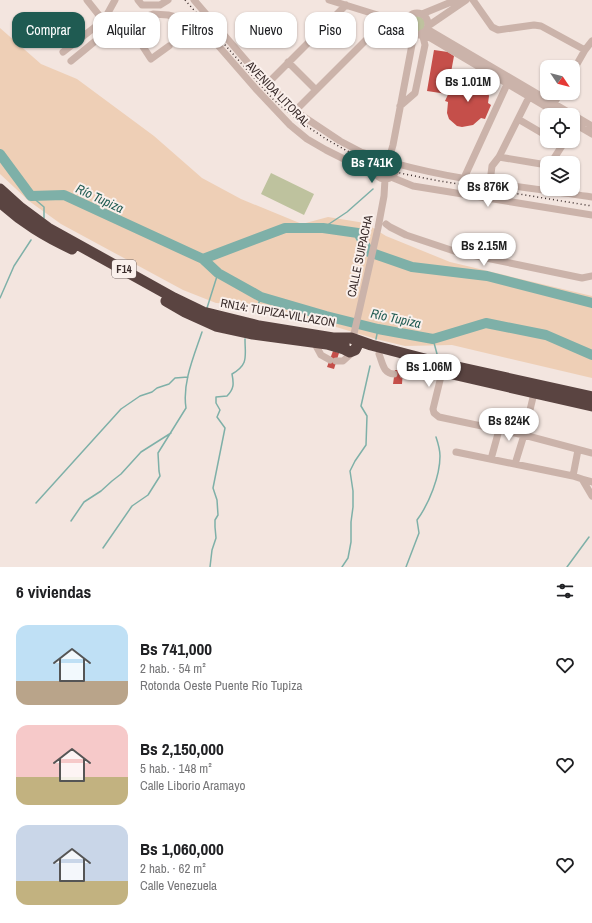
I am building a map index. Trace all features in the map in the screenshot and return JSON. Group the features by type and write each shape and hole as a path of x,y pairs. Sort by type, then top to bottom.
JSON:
{"highway":[{"name":"RN14: TUPIZA-VILLAZON","path":"0,189 21,208 85,256 191,310 216,326 234,325 333,338 351,343"},
{"name":"RN14: TUPIZA-VILLAZON","path":"0,202 25,223 62,240"},
{"name":"RN14: TUPIZA-VILLAZON","path":"234,325 253,334 327,344 351,343"},
{"name":"F14","path":"351,343 365,351 418,365 443,368"},
{"name":"F14","path":"351,343 443,368 535,389 592,406"},
{"name":"F14","path":"535,389 592,397"}],"street":[{"path":"87,0 97,12"},
{"path":"108,12 115,0"},
{"path":"138,0 142,5 160,5 168,0"},
{"path":"194,0 267,84 295,111 340,141 362,152 417,170 592,197"},
{"path":"329,0 368,12"},
{"path":"418,13 422,14 456,0"},
{"path":"418,33 426,30 466,0"},
{"path":"473,0 492,27 498,30 534,25 541,26 585,50"},
{"path":"267,84 346,5"},
{"path":"400,106 416,93 425,45 427,19 422,14"},
{"name":"AVENIDA LITORAL","path":"160,15 184,19 197,25 209,35 290,125 308,139 326,150 360,167 374,171"},
{"path":"63,52 93,29"},
{"path":"426,30 552,106 592,126"},
{"path":"579,60 592,41"},
{"name":"AVENIDA LITORAL","path":"71,61 93,43"},
{"path":"295,111 364,43"},
{"path":"144,48 151,59 168,47"},
{"path":"388,178 395,172 391,161 393,145 411,48"},
{"path":"288,62 316,90"},
{"path":"509,81 528,97 552,106"},
{"path":"464,178 509,81"},
{"path":"490,182 492,166 499,157 528,97"},
{"path":"552,106 556,100"},
{"path":"518,119 540,132"},
{"path":"580,129 592,134"},
{"path":"499,157 540,165"},
{"path":"381,158 375,164 374,171 378,177 388,178 413,186 592,215"},
{"name":"CALLE SUIPACHA","path":"351,343 388,178"},
{"path":"386,224 406,235 457,252 582,278 592,276"},
{"path":"314,342 322,355 333,360 344,361 351,343"},
{"path":"380,354 385,371 394,374"},
{"path":"403,375 410,374 418,365"},
{"path":"443,368 433,409 434,413 439,417 524,435 592,453"},
{"path":"515,464 524,435 535,389"},
{"path":"491,459 499,430"},
{"path":"573,476 578,450"},
{"path":"456,452 573,476 592,482"},
{"path":"582,480 592,496"}],"green space":[{"path":"418,16 423,18 425,24 423,30 418,32"},
{"path":"271,173 314,194 304,215 261,194"}],"sand":[{"path":"0,28 12,39 12,48 23,48 41,64 77,79 154,136 202,178 241,199 302,224 328,217 365,223 386,236 450,262 592,296 592,378 452,345 405,346 376,339 263,305 216,303 183,290 61,224 29,201 0,174"}],"building":[{"path":"434,50 448,52 454,56 447,94 427,91"},
{"path":"470,78 481,81 486,85 489,96 488,103 491,105 485,119 481,118 473,125 462,127 457,126 449,119 447,113 448,102 445,101 452,86 455,87 464,80"},
{"path":"333,351 339,353 334,369 327,367"},
{"path":"395,370 403,370 402,384 393,384"}],"waterway":[{"name":"Río Tupiza","path":"0,154 31,196 64,195 203,259 285,228 323,228 358,233 369,252 412,267 487,276 592,303"},
{"path":"323,228 347,212 373,189"},
{"path":"31,196 44,207 44,218"},
{"path":"0,298 14,266 31,240"},
{"name":"Río Tupiza","path":"203,259 218,273 261,297 378,329 433,339 486,323 546,335 592,355"},
{"path":"207,308 218,273"},
{"path":"255,313 261,297"},
{"path":"376,339 378,329"},
{"path":"103,548 132,506 148,495 160,476 158,453 186,408 185,399 187,379 202,332"},
{"path":"210,567 212,550 216,538 215,520 218,515 217,500 213,488 225,428 217,417 220,410 216,403 216,397 227,396 231,391 233,384 232,374 241,367 245,360 245,339"},
{"path":"433,339 437,354"},
{"path":"342,567 348,558 351,542 353,491 350,471 366,445 367,416 361,406 370,366"},
{"path":"36,503 121,409 140,396 169,384 175,378 188,377"},
{"path":"71,521 84,502 101,491 121,474 141,452 171,433"},
{"path":"406,567 419,533 417,520 430,498 440,464 439,446 436,437"},
{"path":"567,567 589,537"}],"railway":[{"path":"185,0 273,99 296,119 326,139 358,157 395,172 434,180 592,206"}]}
